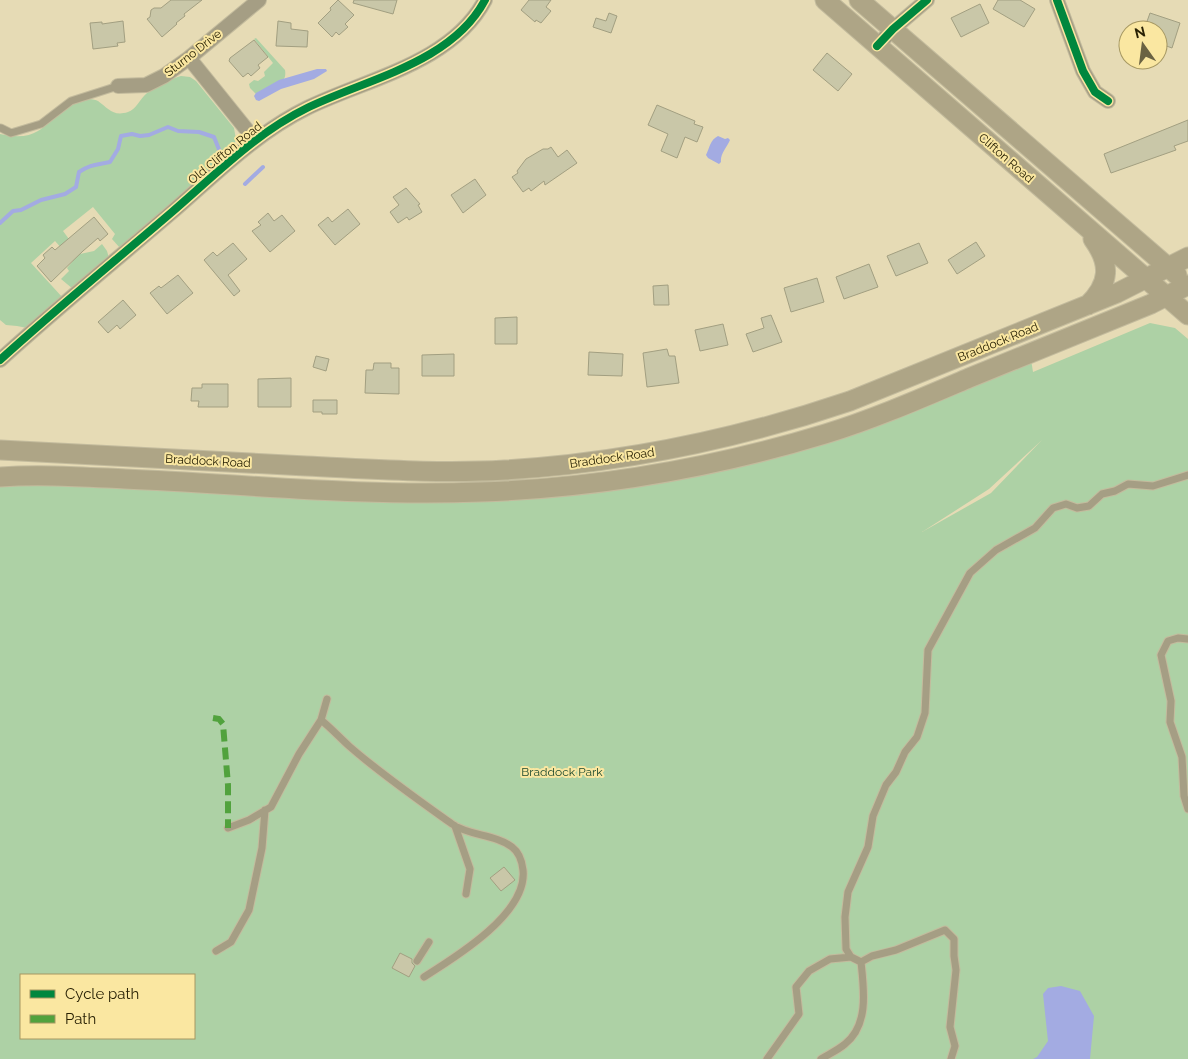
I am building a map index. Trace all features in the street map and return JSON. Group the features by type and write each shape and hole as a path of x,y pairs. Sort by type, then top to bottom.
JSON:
{"main road":[{"name":"Clifton Road","path":"825,0 1188,315"},
{"name":"Clifton Road","path":"859,0 1188,284"},
{"path":"1080,222 1103,255 1106,270 1106,276 1100,292 1088,305"},
{"name":"Braddock Road","path":"0,450 442,472 504,470 647,454 704,443 806,416 899,382 1088,305 1188,257"},
{"name":"Braddock Road","path":"0,477 111,478 289,489 412,494 558,488 668,473 765,451 828,433 898,408 1167,296 1188,284"}],"street":[{"name":"Sturno Drive","path":"118,86 146,84 164,76 189,58 259,0"},
{"name":"Old Clifton Road","path":"0,360 255,140 306,108 394,72 450,41 480,9 485,0"},
{"path":"877,46 893,29 927,0"},
{"path":"1057,0 1083,71 1095,92 1108,101"},
{"path":"189,58 255,140"}],"lane":[{"path":"1,128 12,134 41,124 71,101 118,86"},
{"path":"861,962 851,957 846,949 845,917 848,892 868,847 873,816 886,785 896,772 905,752 917,737 925,713 928,650 970,574 996,550 1035,528 1053,508 1066,504 1077,508 1089,506 1102,494 1115,491 1128,484 1153,486 1188,475"},
{"path":"1188,639 1178,638 1168,642 1161,655 1171,701 1170,722 1182,757 1184,796 1188,809"},
{"path":"228,828 248,820 271,807 299,754 321,720 327,699"},
{"path":"321,720 348,745 455,826 492,838 512,847 522,859 524,879 512,906 489,932 457,956 424,977"},
{"path":"216,951 231,942 249,910 262,848 265,810"},
{"path":"455,826 470,869 466,894"},
{"path":"861,962 872,956 896,950 945,930 954,939 956,970 950,1027 955,1046 951,1059"},
{"path":"417,962 429,942"},
{"path":"767,1059 799,1014 796,987 809,971 830,959 851,957"},
{"path":"821,1059 846,1044 855,1033 862,1017 864,988 861,962"}],"green space":[{"path":"256,38 285,70 284,80 281,84 258,96 250,88 249,84 265,76 264,72 273,63 254,39"},
{"path":"181,76 190,77 196,81 234,128 236,140 230,152 120,248 112,239 115,234 93,207 63,231 80,254 94,251 102,244 109,258 73,289 61,279 69,271 67,268 73,261 55,241 31,263 63,298 27,328 6,325 0,320 0,134 30,135 40,130 61,110 71,104 84,100 97,100 115,113 128,112 151,90"},
{"name":"Braddock Park","path":"1150,323 1175,328 1188,339 1188,1059 0,1059 0,478 481,492 765,451 1030,353 1033,372","holes":["1042,440 991,493 922,532 989,489"]}],"water":[{"path":"317,69 326,69 327,71 314,79 281,89 259,101 254,96 279,80"},
{"path":"718,136 730,140 719,164 706,155 712,142"},
{"path":"1061,986 1080,991 1094,1016 1090,1059 1033,1059 1037,1057 1048,1041 1043,994 1048,988"}],"building":[{"path":"171,0 202,0 184,14 185,16 162,37 147,19 150,17 151,10 161,8"},
{"path":"338,0 354,15 345,24 348,27 339,35 336,32 332,37 318,23"},
{"path":"354,0 397,0 393,14 353,3"},
{"path":"529,0 551,0 546,7 551,11 541,23 536,20 535,22 521,10"},
{"path":"998,0 1020,0 1035,9 1024,27 993,9"},
{"path":"980,4 989,23 961,37 951,18"},
{"path":"609,13 617,16 611,33 593,27 596,18 606,21"},
{"path":"1150,13 1180,23 1172,48 1168,47 1168,20 1148,20"},
{"path":"123,21 125,42 117,43 118,46 93,49 90,23 102,22 102,24"},
{"path":"278,21 291,23 291,29 308,31 307,47 276,46"},
{"path":"254,40 268,57 258,65 260,68 251,76 248,73 243,77 229,61 230,58"},
{"path":"827,53 852,74 838,91 813,70"},
{"path":"657,105 695,121 694,124 703,127 697,142 685,137 677,158 661,151 668,134 648,125"},
{"path":"1188,120 1188,141 1174,146 1176,150 1111,173 1104,154"},
{"path":"551,147 558,157 567,150 577,163 545,185 544,181 531,191 529,188 523,192 512,177 518,173 517,171 526,159 543,149"},
{"path":"475,179 486,195 463,213 451,195"},
{"path":"406,188 420,204 418,205 422,212 409,220 407,217 398,223 390,212 399,205 393,197"},
{"path":"348,209 360,224 335,245 318,225 328,217 332,222"},
{"path":"268,213 274,221 282,215 295,231 270,252 252,231 261,225 258,222"},
{"path":"94,217 108,234 100,241 98,238 51,282 37,266 45,258 43,255 52,247 55,250"},
{"path":"976,242 985,256 957,274 948,260"},
{"path":"233,243 247,259 228,275 240,291 234,296 204,260 213,252 217,256"},
{"path":"919,243 928,263 896,276 887,256"},
{"path":"869,264 878,287 844,299 836,277"},
{"path":"178,275 193,293 167,314 150,293 159,286 161,288"},
{"path":"817,278 824,302 791,312 784,288"},
{"path":"668,285 669,305 654,305 653,286"},
{"path":"123,300 136,315 120,329 117,325 108,333 98,322"},
{"path":"771,315 782,342 753,352 746,334 764,328 761,318"},
{"path":"517,317 517,344 495,344 495,318"},
{"path":"723,324 728,345 700,351 695,330"},
{"path":"667,349 669,356 675,356 679,383 647,387 643,353"},
{"path":"589,352 623,354 622,376 588,375"},
{"path":"454,354 454,376 422,376 422,355"},
{"path":"316,356 329,359 326,371 313,367"},
{"path":"374,363 391,363 391,368 399,368 399,394 365,393 366,370 373,370"},
{"path":"291,378 291,407 258,407 258,379"},
{"path":"202,384 228,384 228,407 198,407 199,401 191,401 192,388 202,388"},
{"path":"313,400 337,400 337,414 313,412"},
{"path":"504,867 515,880 501,891 490,878"},
{"path":"400,953 412,959 412,963 415,966 409,977 392,968"}],"waterway":[{"path":"0,223 13,211 21,210 41,200 65,194 76,187 79,172 83,169 110,162 118,149 121,136 132,134 140,136 149,135 168,127 178,131 199,132 214,137 220,152"},
{"path":"245,184 263,167"}],"marked path":[{"path":"213,718 219,719 223,724 228,785 228,828"}],"cycle path":[{"path":"0,360 253,142 288,118 307,108 381,78 430,54 452,39 470,22 485,0"},
{"path":"877,46 893,29 927,0"},
{"path":"1057,0 1083,71 1095,92 1108,101"}]}
